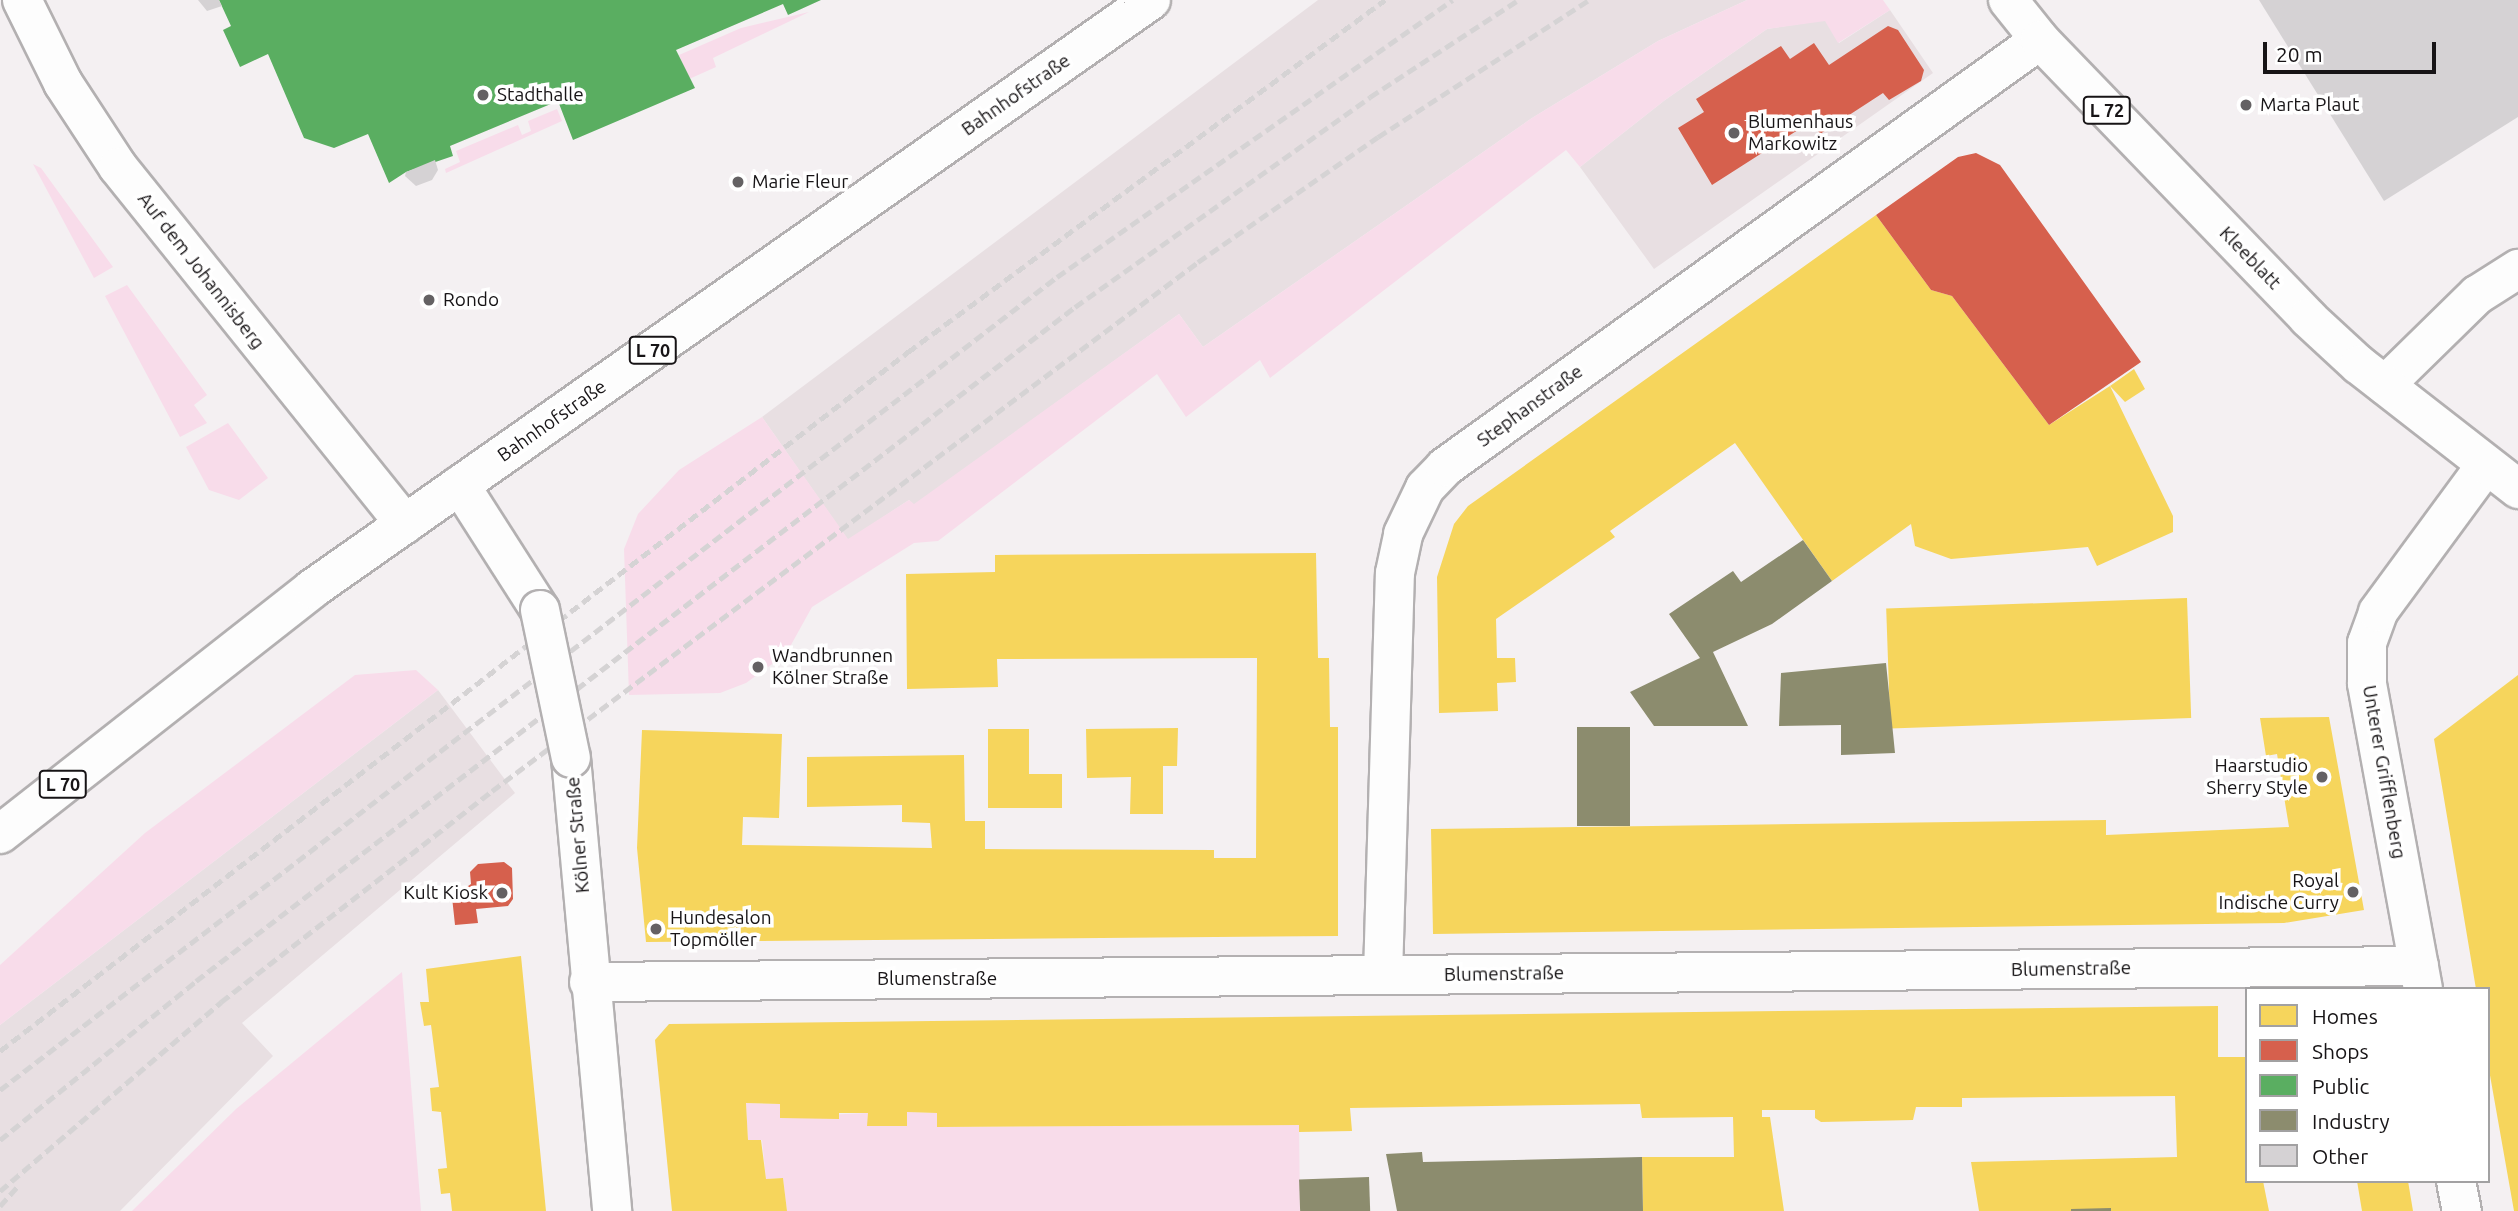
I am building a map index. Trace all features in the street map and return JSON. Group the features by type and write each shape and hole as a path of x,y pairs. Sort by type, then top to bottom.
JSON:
{"street":[{"name":"Bahnhofstraße","path":"0,834 312,589 1151,0"},
{"name":"Kleeblatt","path":"2008,0 2040,40 2308,318 2385,385 2518,489"},
{"name":"Auf dem Johannisberg","path":"16,10 118,167 405,524"},
{"name":"Stephanstraße","path":"1383,975 1395,573 1403,534 1424,488 1445,467 2040,40"},
{"path":"2385,385 2477,295 2518,269"},
{"name":"Unterer Grifflenberg","path":"2421,977 2367,683 2367,643 2378,612 2486,465"},
{"name":"Kölner Straße","path":"460,485 540,610 571,758 612,1211"},
{"name":"Blumenstraße","path":"590,982 1383,975 2421,977"},
{"path":"2456,1183 2462,1211"}],"shaded area":[{"path":"1318,0 1747,0 1658,41 1532,118 1203,347 1179,314 914,505 909,500 848,540 762,417"},
{"path":"1747,0 1883,0 1890,10 1838,43 1825,21 1767,29 1665,100 1580,167 1566,150 1270,378 1260,360 1186,417 1157,374 938,541 914,543 812,607 786,654 746,683 720,693 629,695 624,549 638,514 679,470 762,417 848,539 909,500 914,504 1179,314 1203,347 1532,118 1658,41"},
{"name":"Blumenhaus Markowitz","path":"1890,10 1933,73 1654,269 1580,167 1665,100 1767,29 1826,20 1839,43"},
{"path":"809,12 713,58 716,67 689,79 679,55 741,28"},
{"path":"557,109 562,121 446,173 445,169 460,162 456,151 518,125 522,135 531,131 528,121"},
{"path":"33,164 41,168 113,267 94,278"},
{"path":"127,285 207,395 194,405 207,423 180,437 105,296"},
{"path":"228,423 268,478 239,500 209,490 186,447"},
{"path":"416,670 438,690 0,1025 0,965 145,833 355,675"},
{"path":"438,690 515,793 242,1023 273,1056 120,1211 0,1211 0,1025"},
{"path":"402,972 421,1211 132,1211 236,1109"},
{"path":"746,1103 780,1104 780,1117 868,1113 868,1126 906,1126 907,1112 937,1113 938,1127 1299,1125 1300,1211 787,1211 783,1178 766,1179 762,1140 748,1140"}],"building: Homes":[{"path":"1876,215 1931,290 1952,296 2049,425 2110,386 2173,516 2173,532 2097,566 2088,547 1951,559 1915,546 1911,524 1832,581 1735,443 1610,531 1615,537 1496,619 1497,658 1515,658 1516,682 1497,683 1498,711 1439,713 1437,577 1454,524 1468,506"},
{"path":"2134,369 2145,389 2125,402 2110,386"},
{"path":"1316,553 1318,658 1329,658 1330,727 1338,727 1338,936 646,942 637,848 642,730 782,734 779,818 743,817 742,845 932,848 930,823 902,822 902,805 807,807 807,757 964,755 965,821 985,821 985,849 1214,850 1214,858 1256,858 1257,658 997,659 998,687 907,689 906,574 995,572 995,555"},
{"path":"2187,598 2191,718 1890,728 1886,609"},
{"path":"2518,675 2518,1211 2514,1211 2490,1075 2490,987 2476,987 2434,739"},
{"path":"2329,717 2364,910 2284,923 1433,934 1431,829 2106,820 2106,835 2289,827 2277,754 2266,756 2260,718"},
{"path":"1178,728 1177,766 1163,766 1163,814 1130,814 1131,777 1087,778 1086,729"},
{"path":"988,729 1029,729 1029,774 1062,774 1062,808 988,808"},
{"path":"521,956 546,1211 452,1211 450,1193 441,1194 438,1169 447,1168 441,1112 432,1111 430,1088 439,1087 431,1025 424,1026 420,1002 429,1002 426,969"},
{"path":"2218,1006 2218,1057 2245,1057 2245,1183 2263,1183 2269,1211 1979,1211 1971,1162 2177,1157 2175,1096 1962,1098 1962,1107 1916,1107 1913,1120 1821,1122 1815,1118 1815,1110 1762,1110 1762,1117 1770,1117 1784,1211 1643,1211 1642,1157 1734,1157 1733,1117 1642,1118 1640,1104 1350,1108 1352,1131 1299,1132 1299,1125 937,1127 937,1113 907,1112 907,1126 867,1126 868,1113 839,1113 839,1119 780,1118 780,1104 746,1103 748,1140 761,1140 766,1179 783,1178 787,1211 672,1211 655,1040 669,1024"},
{"path":"2357,1183 2408,1183 2413,1211 2362,1211"}],"building: Shops":[{"path":"1888,26 1898,30 1924,70 1921,81 1889,100 1883,93 1820,134 1812,121 1712,185 1678,128 1704,112 1696,99 1781,46 1790,59 1814,43 1829,65"},
{"path":"1976,153 2000,165 2141,362 2049,425 1952,296 1931,290 1876,215 1958,157"},
{"path":"504,862 512,868 513,899 508,906 476,909 478,923 455,925 452,897 471,884 470,872 478,864"}],"building: Public":[{"name":"Stadthalle","path":"219,0 821,0 788,15 783,4 676,50 695,88 573,140 558,101 450,146 453,156 406,172 389,183 368,134 334,148 304,138 268,54 240,67 223,30 231,26"}],"building: Industry":[{"path":"1803,540 1832,581 1772,624 1713,652 1748,726 1654,726 1630,692 1700,658 1669,614 1733,571 1741,582"},
{"path":"1886,663 1895,753 1841,755 1841,725 1779,726 1781,673"},
{"path":"1577,727 1630,727 1630,826 1577,826"},
{"path":"1422,1152 1423,1162 1642,1157 1643,1211 1397,1211 1386,1154"},
{"path":"1369,1177 1370,1211 1300,1211 1299,1179"},
{"path":"2111,1208 2111,1211 2071,1211 2071,1209"}],"building: Other":[{"path":"198,0 219,0 222,6 207,11"},
{"path":"2259,0 2518,0 2518,117 2384,201"},
{"path":"435,160 438,170 432,180 416,186 405,176 406,172"}],"railway":[{"path":"0,1051 908,352 1385,0"},
{"path":"0,1090 1057,277 1453,0"},
{"path":"0,1140 196,981 1075,307 1370,97 1518,0"},
{"path":"0,1191 221,1002 492,791 1198,262 1378,137 1589,0"},
{"path":"0,1206 19,1185"}],"place":[{"name":"Stadthalle","path":"483,95"},
{"name":"Marta Plaut","path":"2246,105"},
{"name":"Blumenhaus Markowitz","path":"1734,133"},
{"name":"Marie Fleur","path":"738,182"},
{"name":"Rondo","path":"429,300"},
{"name":"Wandbrunnen Kölner Straße","path":"758,667"},
{"name":"Haarstudio Sherry Style","path":"2322,777"},
{"name":"Royal Indische Curry","path":"2353,892"},
{"name":"Kult Kiosk","path":"502,893"},
{"name":"Hundesalon Topmöller","path":"656,929"}]}
